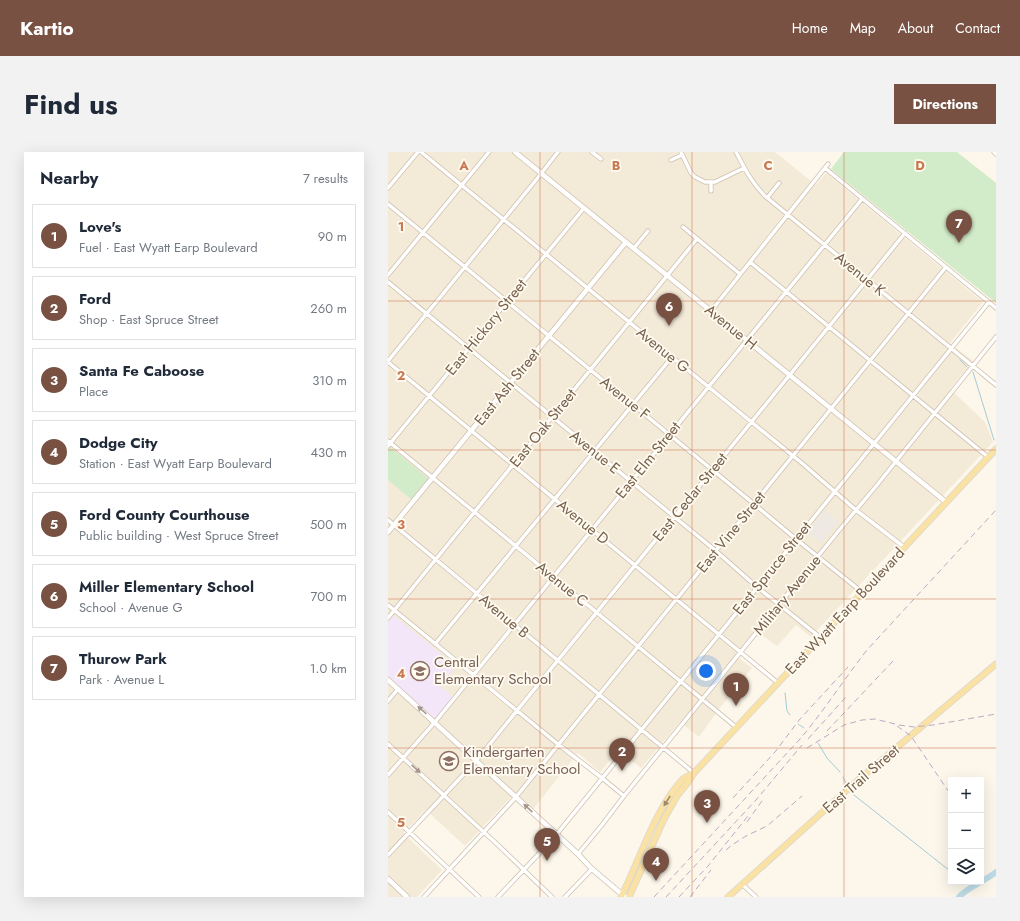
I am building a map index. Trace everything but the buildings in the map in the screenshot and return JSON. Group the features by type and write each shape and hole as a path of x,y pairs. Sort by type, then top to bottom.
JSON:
{"main road":[{"name":"East Wyatt Earp Boulevard","path":"629,897 664,819 677,796 689,782 694,773 996,449"},
{"name":"East Trail Street","path":"728,897 857,781 996,664"},
{"name":"East Wyatt Earp Boulevard","path":"623,896 659,814 670,796 684,778 694,773"}],"street":[{"path":"388,188 418,152"},
{"name":"Avenue G","path":"421,152 793,456 856,510 904,547"},
{"path":"388,275 489,152"},
{"name":"Avenue H","path":"515,152 946,502"},
{"path":"388,361 558,152"},
{"path":"592,152 601,159"},
{"name":"Avenue K","path":"736,152 748,176 767,198 996,385"},
{"path":"671,160 682,153 691,173 695,177 705,182 715,182 721,180 744,168"},
{"path":"711,311 828,164"},
{"path":"825,168 996,308"},
{"path":"711,182 711,191"},
{"path":"767,198 779,183"},
{"name":"East Elm Street","path":"388,775 435,722 862,198"},
{"name":"Avenue F","path":"388,204 862,592"},
{"name":"East Hickory Street","path":"389,443 584,208"},
{"path":"683,227 740,274"},
{"path":"634,248 648,230"},
{"name":"East Cedar Street","path":"388,855 476,760 517,711 904,233"},
{"name":"East Oak Street","path":"388,618 697,239"},
{"name":"East Ash Street","path":"388,532 626,242"},
{"path":"750,262 988,457"},
{"name":"East Vine Street","path":"424,897 516,797 946,267"},
{"name":"Avenue E","path":"388,282 716,551 757,587 820,637"},
{"name":"East Spruce Street","path":"498,897 556,834 988,302"},
{"name":"Military Avenue","path":"578,854 702,699 878,485 996,337"},
{"path":"435,644 672,357"},
{"name":"Avenue D","path":"388,361 778,682"},
{"name":"Avenue C","path":"389,443 736,727"},
{"name":"Avenue B","path":"388,520 694,773"},
{"path":"388,605 559,745 624,796"},
{"path":"388,680 623,896"},
{"path":"388,701 398,689"},
{"path":"388,744 552,897"},
{"path":"388,812 479,897"},
{"path":"565,897 592,869"},
{"path":"388,880 407,897"},
{"path":"742,884 756,897"}],"shaded area":[{"path":"388,152 775,152 816,185 826,173 983,302 950,343 973,361 950,389 985,422 993,442 811,637 796,625 777,646 755,630 735,655 752,668 699,737 680,722 641,768 619,750 600,772 578,753 533,809 515,793 465,846 426,810 403,833 442,870 417,897 388,897"},
{"path":"825,510 839,522 821,543 807,532"},
{"name":"Central Elementary School","path":"393,615 456,666 440,686 453,697 435,720 388,676 388,621"}],"green space":[{"path":"844,152 957,152 996,183 996,303 831,169"},
{"path":"390,447 429,479 412,500 388,480 388,449"}],"waterway":[{"path":"960,360 967,367"},
{"path":"973,372 994,440"},
{"path":"785,693 787,711 790,715"},
{"path":"798,724 804,728"},
{"path":"818,743 827,758 840,772"},
{"path":"843,777 846,783"},
{"path":"852,792 948,869"},
{"path":"959,897 967,890 987,879 996,872"}],"railway":[{"path":"654,897 800,739 867,650 996,510"},
{"path":"827,731 893,661"},
{"path":"733,798 775,752 800,719 848,667"},
{"path":"808,739 846,697"},
{"path":"807,748 844,725 862,720 875,719 914,727 996,714"},
{"path":"897,726 911,736 948,791"},
{"path":"666,897 756,800 802,745"},
{"path":"726,850 746,836 767,826 802,796"},
{"path":"747,822 764,798"},
{"path":"679,897 708,866 748,816"},
{"path":"690,897 711,870"}],"place":[{"name":"Thurow Park","path":"959,243"},
{"name":"Miller Elementary School","path":"669,326"},
{"name":"Central Elementary School","path":"420,671"},
{"name":"Love's","path":"736,706"},
{"name":"Kindergarten Elementary School","path":"449,761"},
{"name":"Ford","path":"622,771"},
{"name":"Santa Fe Caboose","path":"707,823"},
{"name":"Ford County Courthouse","path":"547,861"},
{"name":"Dodge City","path":"656,881"}]}
